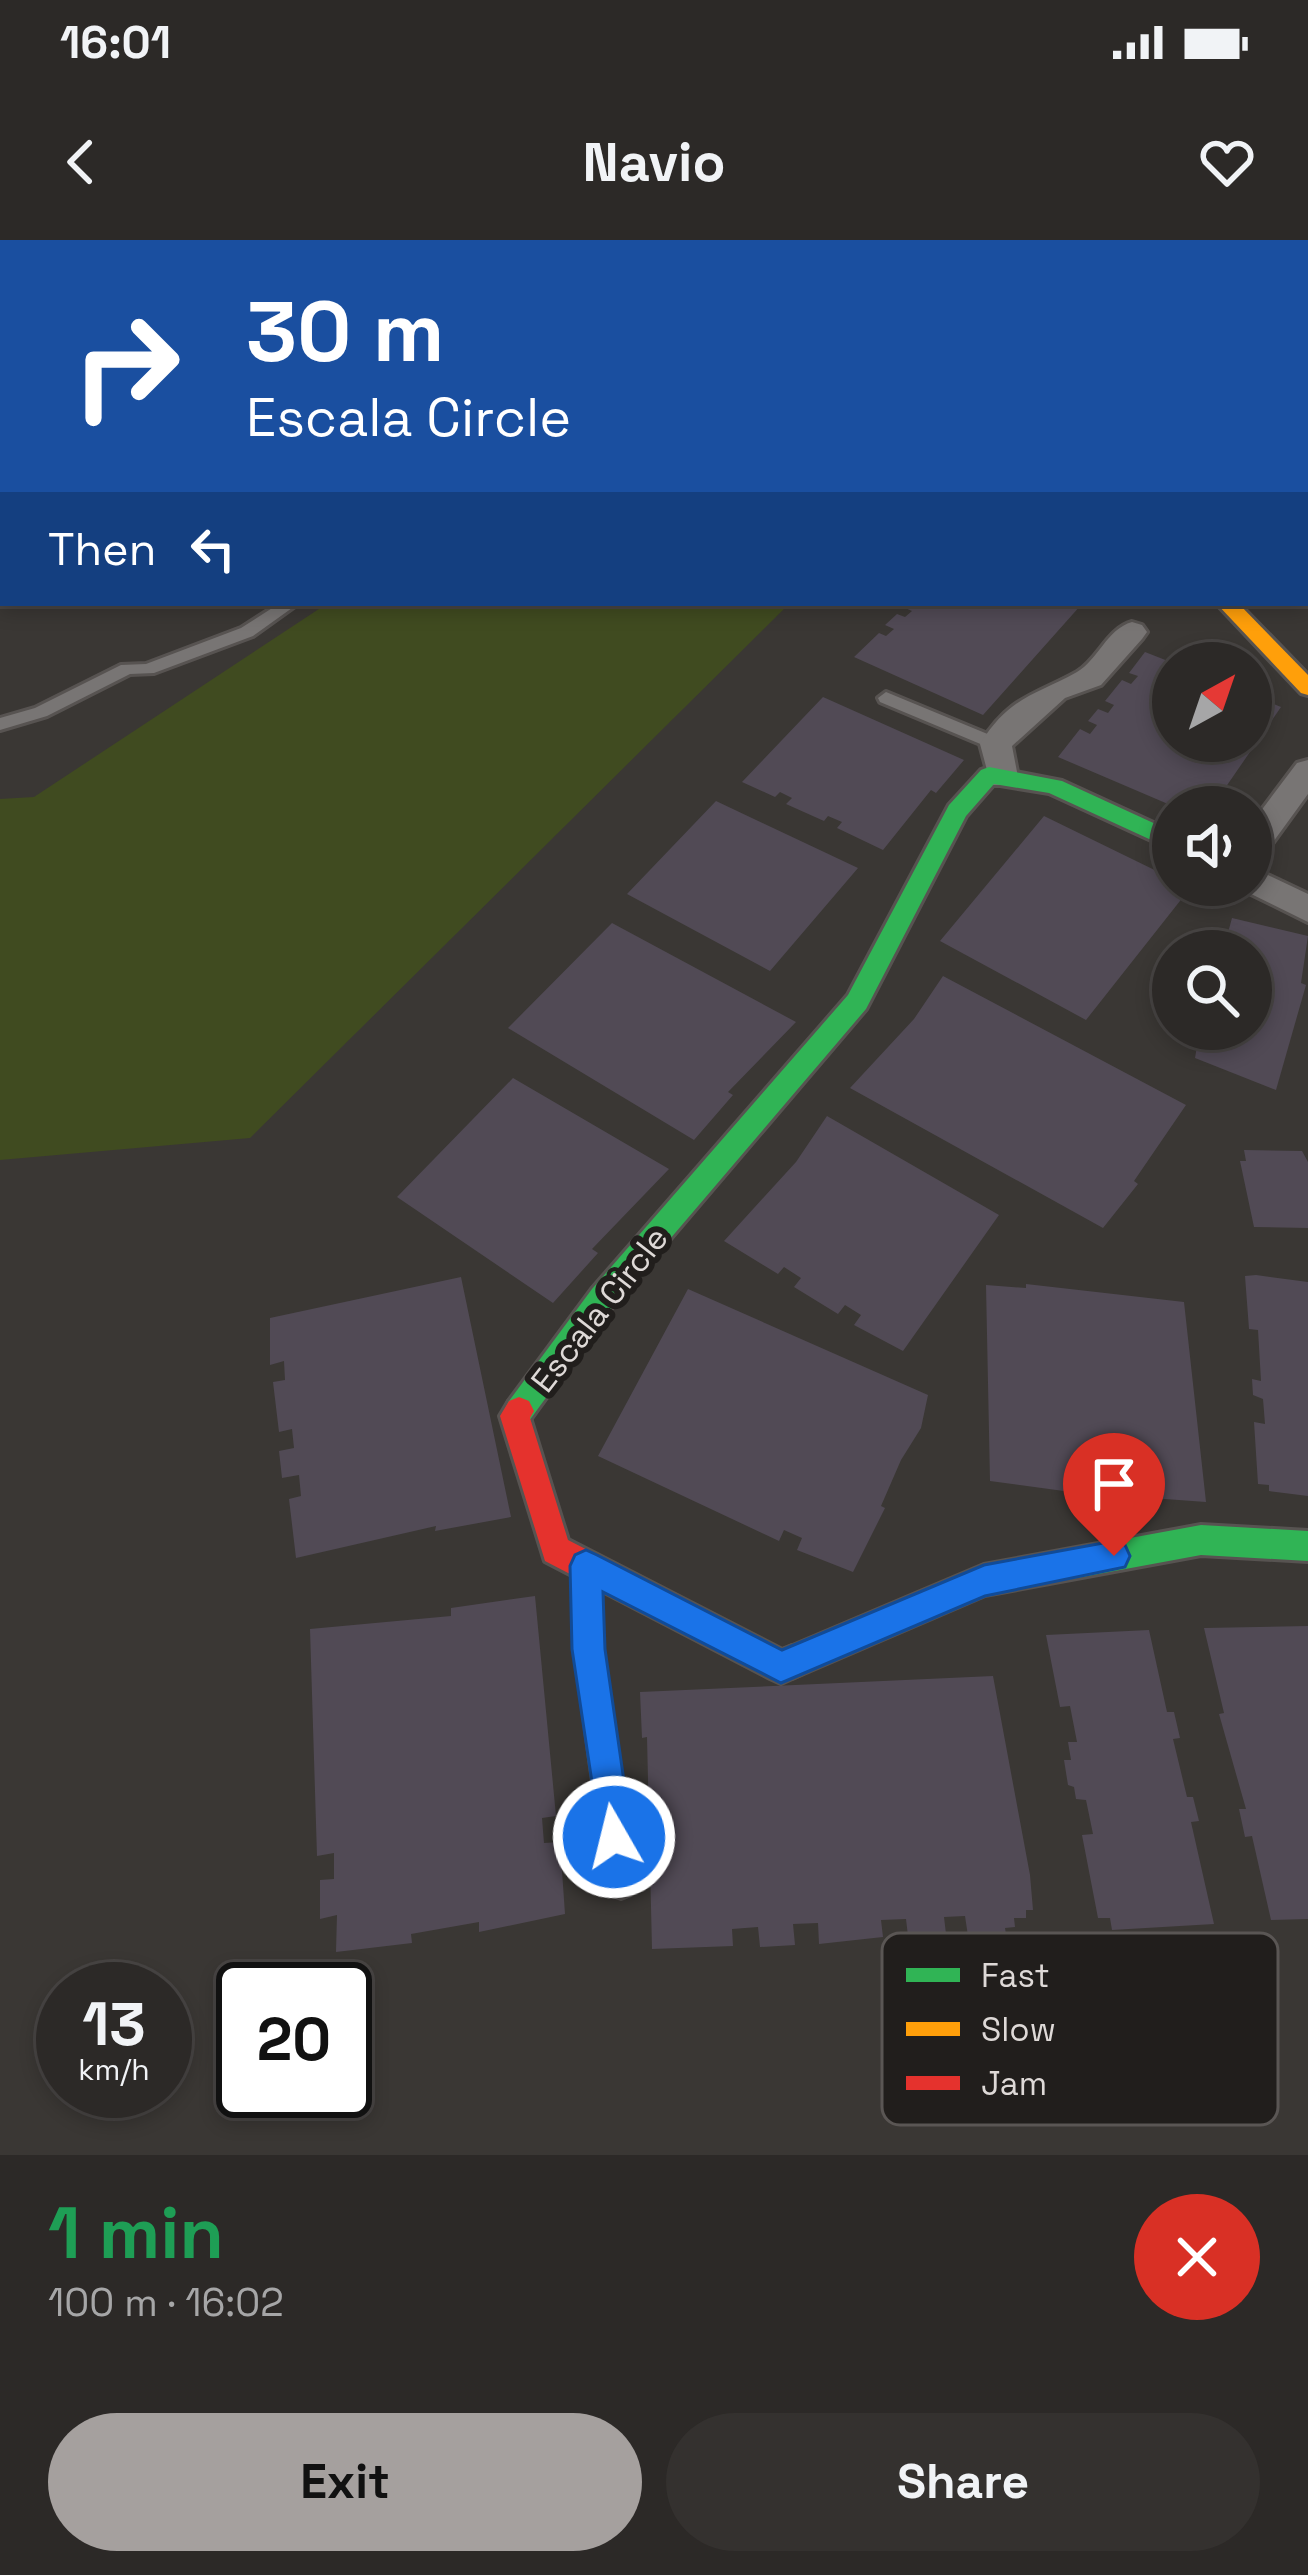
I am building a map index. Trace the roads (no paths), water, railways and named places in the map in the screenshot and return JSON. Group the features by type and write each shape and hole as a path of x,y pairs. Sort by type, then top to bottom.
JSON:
{"street":[{"path":"1229,606 1308,688"},
{"path":"1132,632 1090,679 1054,691 1028,709 996,744 1002,777 1054,786 1152,832"},
{"path":"1272,819 1308,770"},
{"name":"Escala Circle","path":"1002,777 989,775 957,811 857,1002 602,1298 515,1416 556,1550 781,1667 984,1580 1201,1540 1308,1546"},
{"path":"1272,890 1308,909"}],"lane":[{"path":"0,724 41,712 127,668 148,670 248,632 287,606"},
{"path":"886,698 996,744"},
{"path":"586,1566 588,1649 621,1884"}]}
